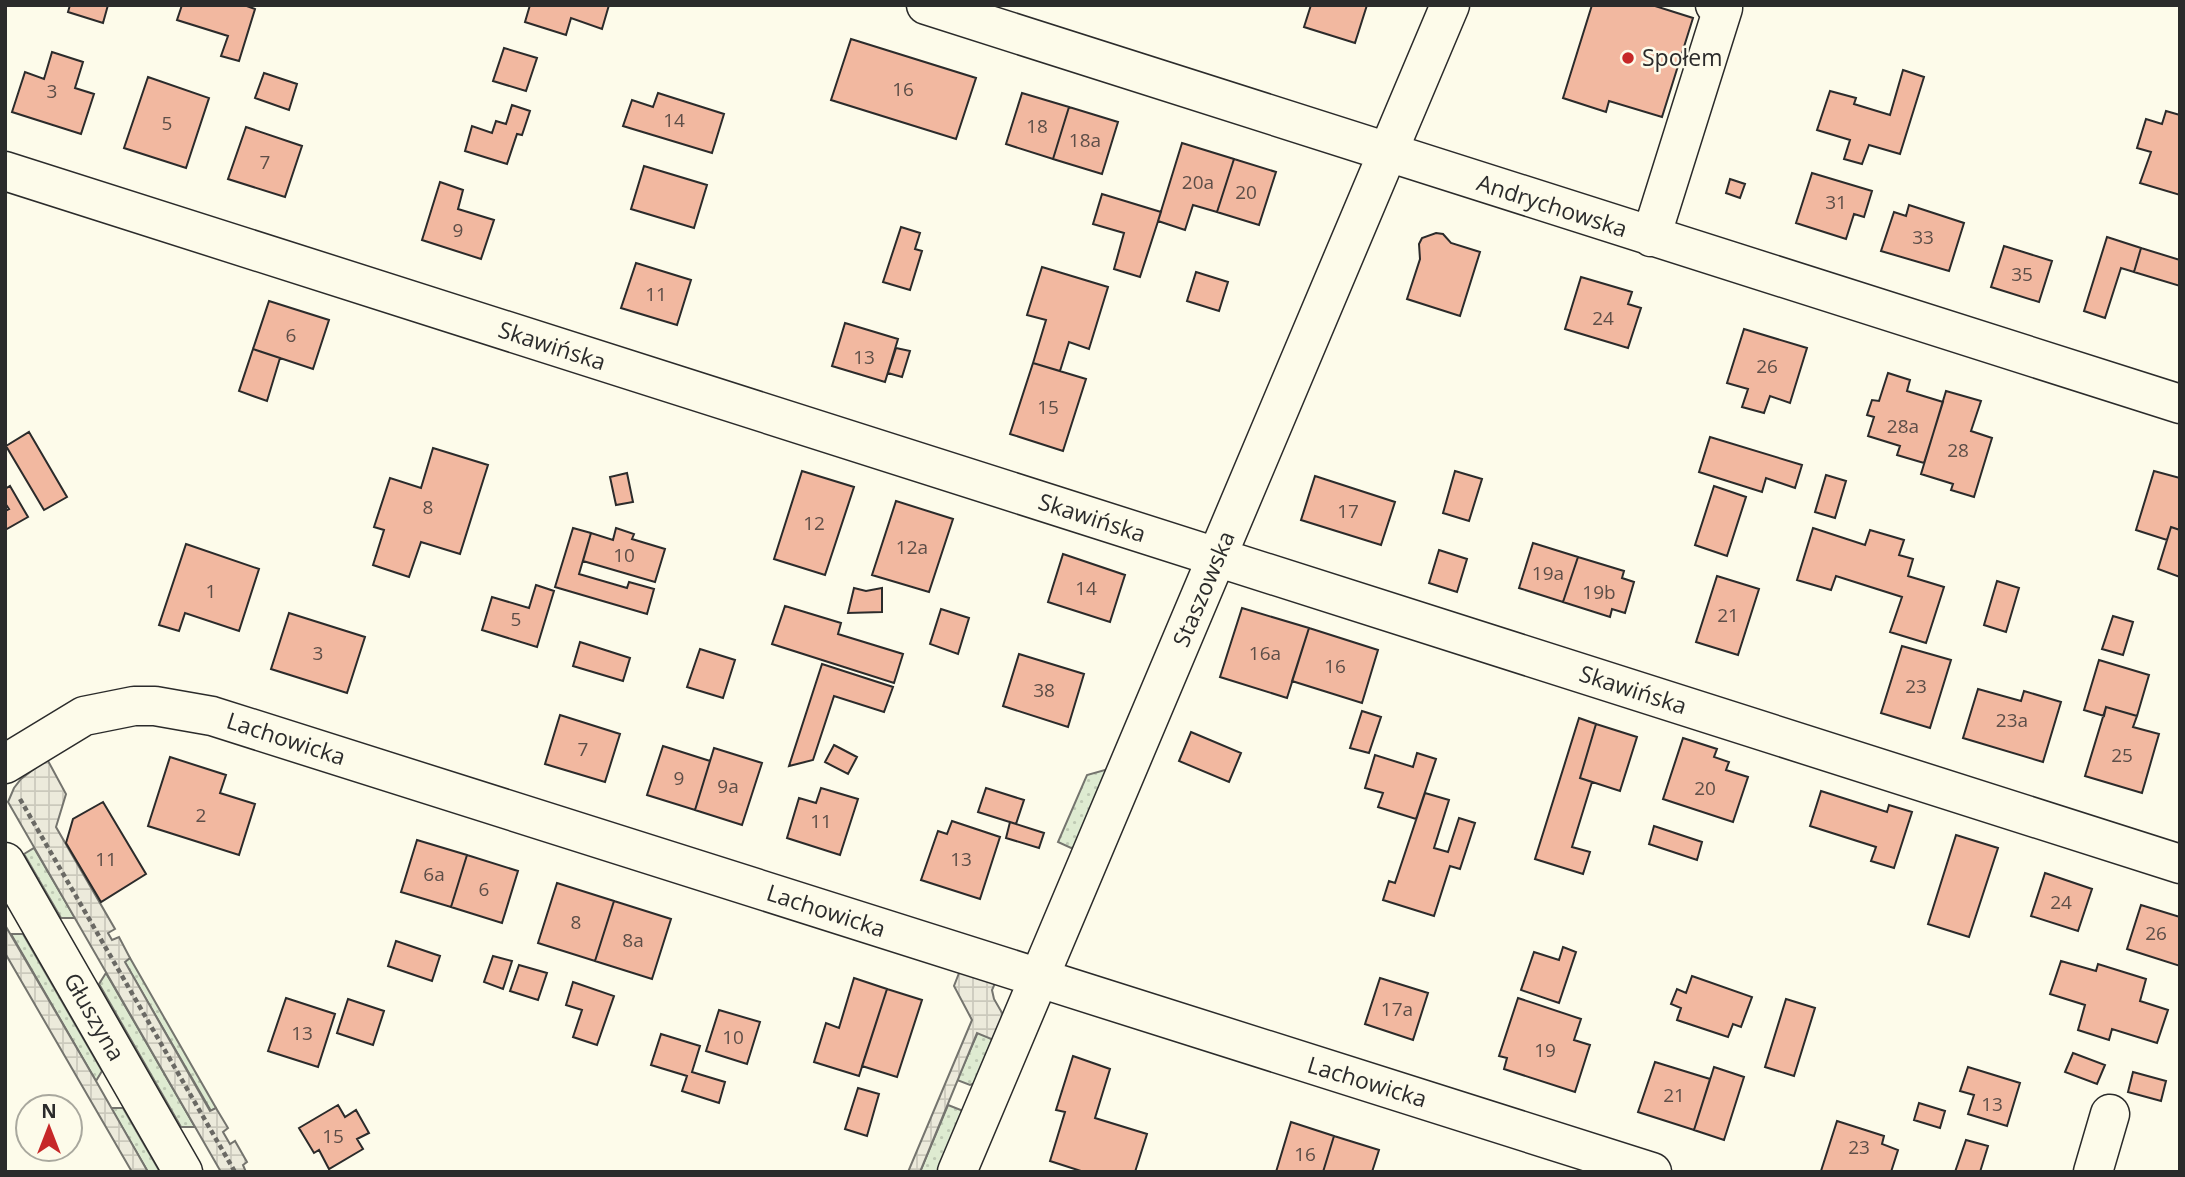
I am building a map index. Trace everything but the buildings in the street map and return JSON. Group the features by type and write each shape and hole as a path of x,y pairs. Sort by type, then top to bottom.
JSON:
{"street":[{"name":"Andrychowska","path":"926,5 2180,404"},
{"name":"Staszowska","path":"957,1172 1450,5"},
{"path":"1651,237 1723,8 1715,5"},
{"name":"Skawińska","path":"5,171 2180,864"},
{"name":"Lachowicka","path":"9,776 83,716 134,706 155,706 212,716 1652,1172"},
{"name":"Głuszyna","path":"5,862 183,1172"},
{"path":"2093,1172 2110,1114"}],"path":[{"path":"9,776 235,1172"}],"green space":[{"path":"1112,768 1079,846 1071,848 1058,842 1087,775"},
{"path":"34,848 75,918 61,918 24,854"},
{"path":"11,934 23,934 102,1071 96,1081"},
{"path":"130,958 216,1108 211,1111 124,961"},
{"path":"106,973 195,1127 181,1127 99,984"},
{"path":"978,1032 996,1041 980,1081 970,1085 957,1080"},
{"path":"948,1105 966,1112 942,1172 920,1172"},
{"path":"111,1108 123,1108 160,1172 148,1172"}],"shaded area":[{"path":"47,759 66,794 56,827 115,929 108,933 112,940 119,937 130,958 125,962 210,1111 216,1108 228,1128 223,1132 230,1144 235,1141 247,1162 243,1165 246,1172 221,1172 8,802 21,779"},
{"path":"5,925 148,1172 132,1172 5,953"},
{"path":"961,968 996,981 992,990 994,999 1005,1018 996,1041 977,1033 920,1172 908,1172 972,1020 954,986"}],"place":[{"name":"Społem","path":"1628,58"}]}
